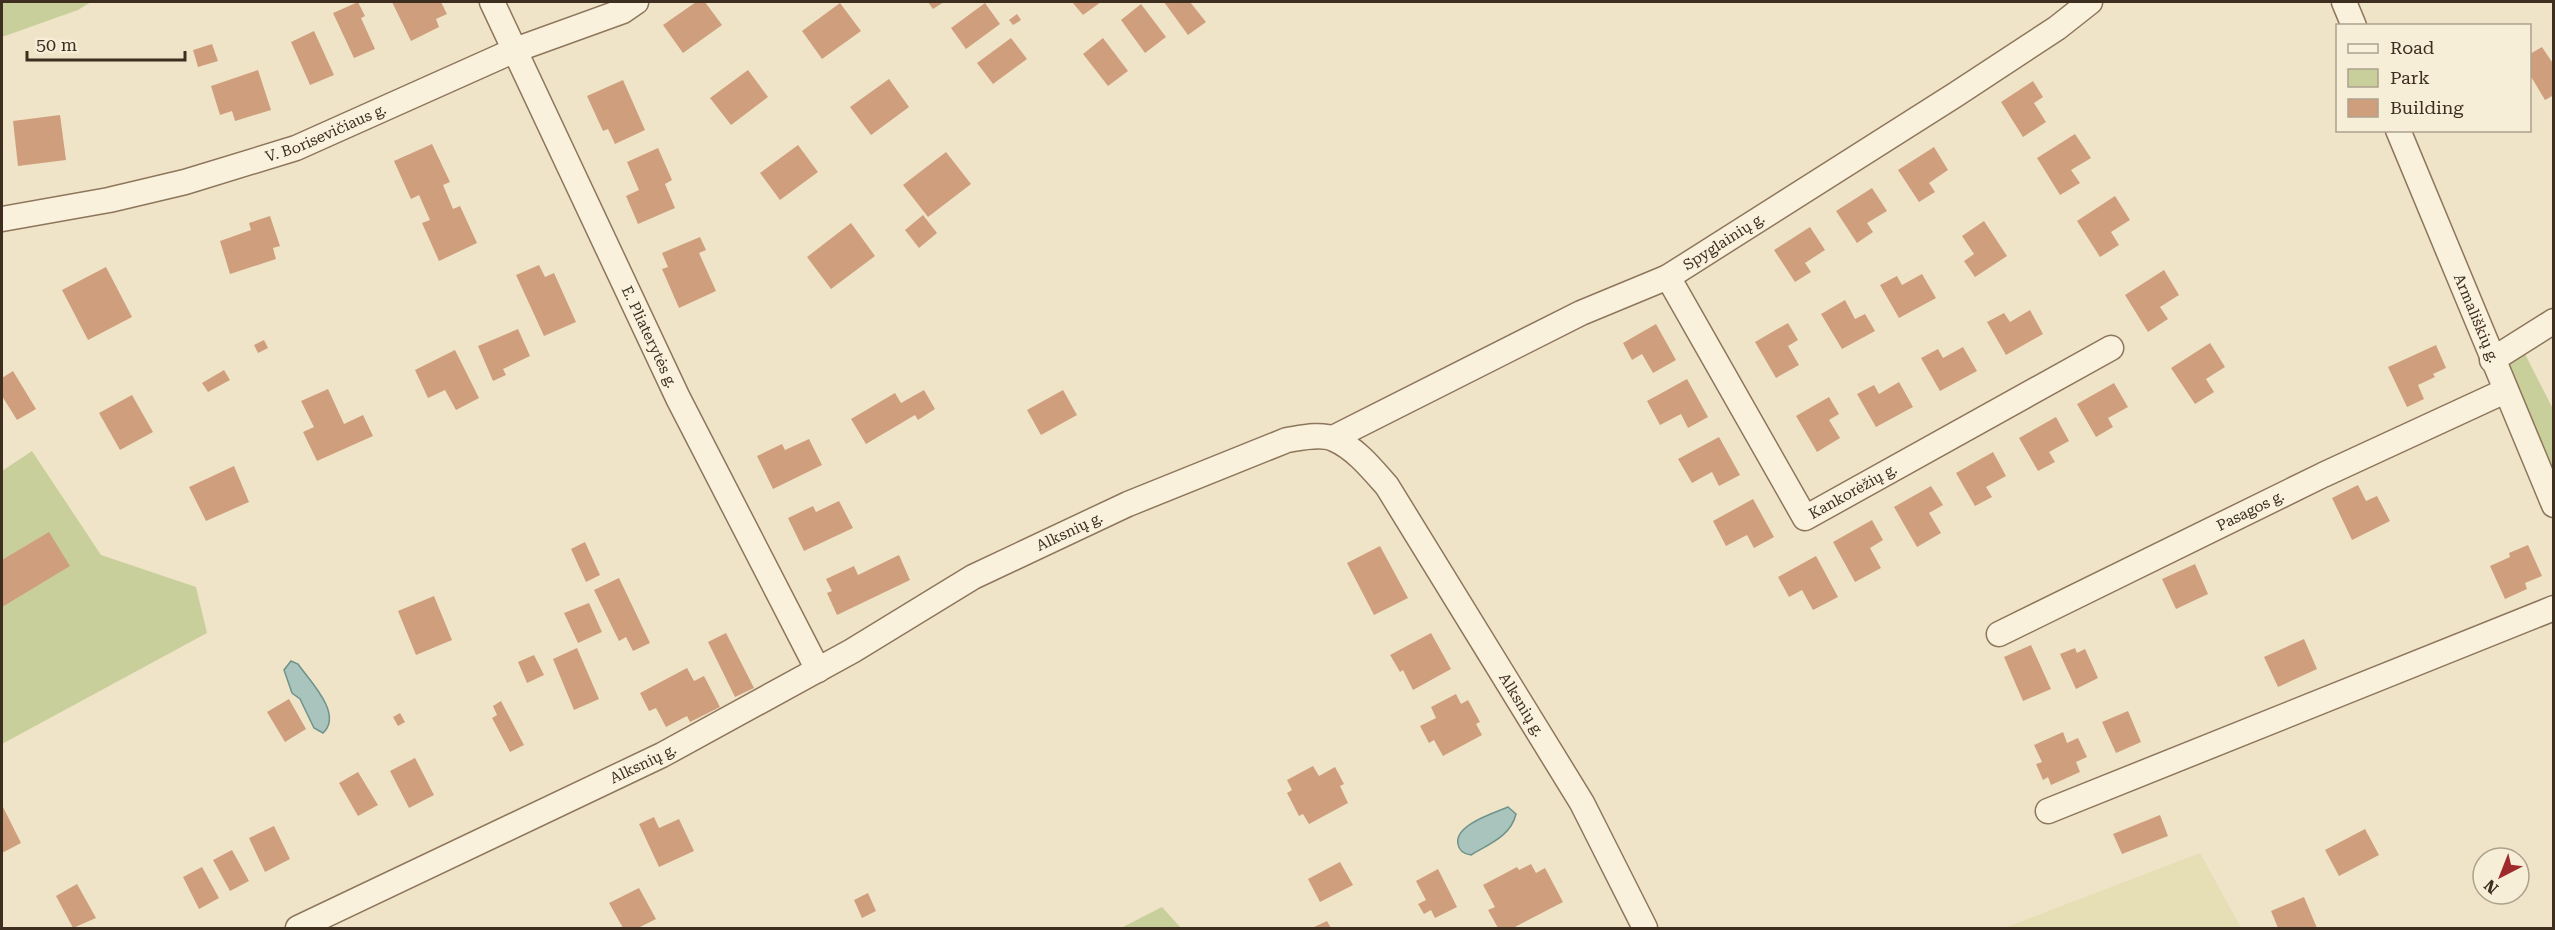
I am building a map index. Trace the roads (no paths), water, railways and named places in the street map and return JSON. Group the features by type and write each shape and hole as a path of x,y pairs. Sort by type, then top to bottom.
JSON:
{"street":[{"name":"E. Pliaterytės g.","path":"492,2 678,398 818,670"},
{"name":"V. Borisevičiaus g.","path":"2,219 109,200 174,185 296,148 515,50 623,11 636,2"},
{"name":"Spyglainių g.","path":"1333,438 1581,313 1668,277 1955,95 2057,28 2090,2"},
{"path":"2344,2 2353,24"},
{"name":"Armališkių g.","path":"2399,132 2553,505"},
{"name":"Kankorėžių g.","path":"1668,277 1805,518 2111,348"},
{"path":"2492,360 2553,321"},
{"name":"Pasagos g.","path":"1999,634 2323,475 2505,391"},
{"name":"Alksnių g.","path":"298,928 662,755 818,670 973,577 1128,504 1287,440 1309,437 1333,438 1363,459 1387,486 1582,803 1645,928"},
{"path":"2048,811 2553,608"}],"water":[{"path":"291,661 298,664 316,687 327,707 328,725 323,733 314,728 300,699 292,693 284,670"},
{"path":"1508,807 1516,814 1504,834 1471,855 1461,850 1458,837 1462,831 1485,816"}]}
